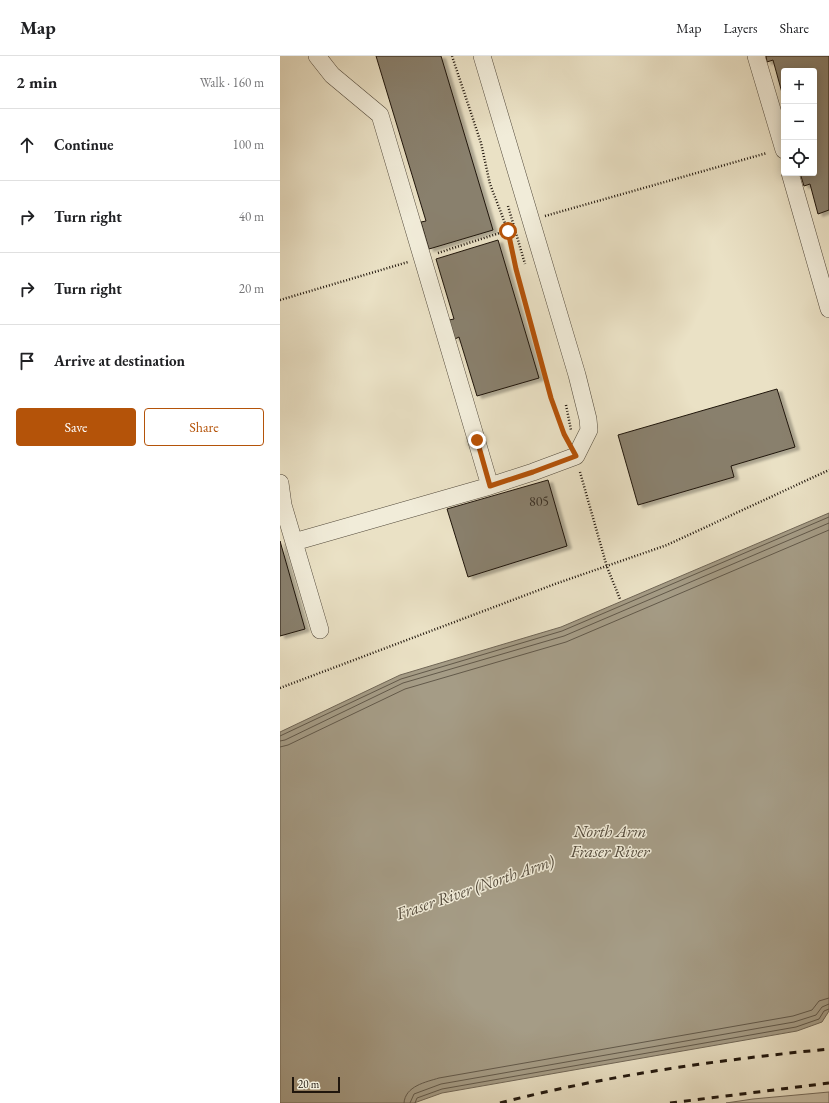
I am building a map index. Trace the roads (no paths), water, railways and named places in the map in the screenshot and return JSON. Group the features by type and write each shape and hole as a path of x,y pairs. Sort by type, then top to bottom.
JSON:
{"lane":[{"path":"317,56 332,75 380,115 490,486"},
{"path":"294,542 490,486 576,456 589,430 588,419 482,56"},
{"path":"756,56 781,140"},
{"path":"791,176 829,309"},
{"path":"280,483 283,505 320,630"}],"water":[{"name":"North Arm Fraser River","path":"829,513 829,1011 822,1022 797,1031 442,1093 414,1103 280,1103 280,732 400,675 561,627"}],"railway":[{"path":"500,1103 581,1084 663,1070 746,1058 829,1049"},
{"path":"670,1103 829,1083"}],"water label":[{"name":"Fraser River (North Arm)","path":"475,887"}]}
